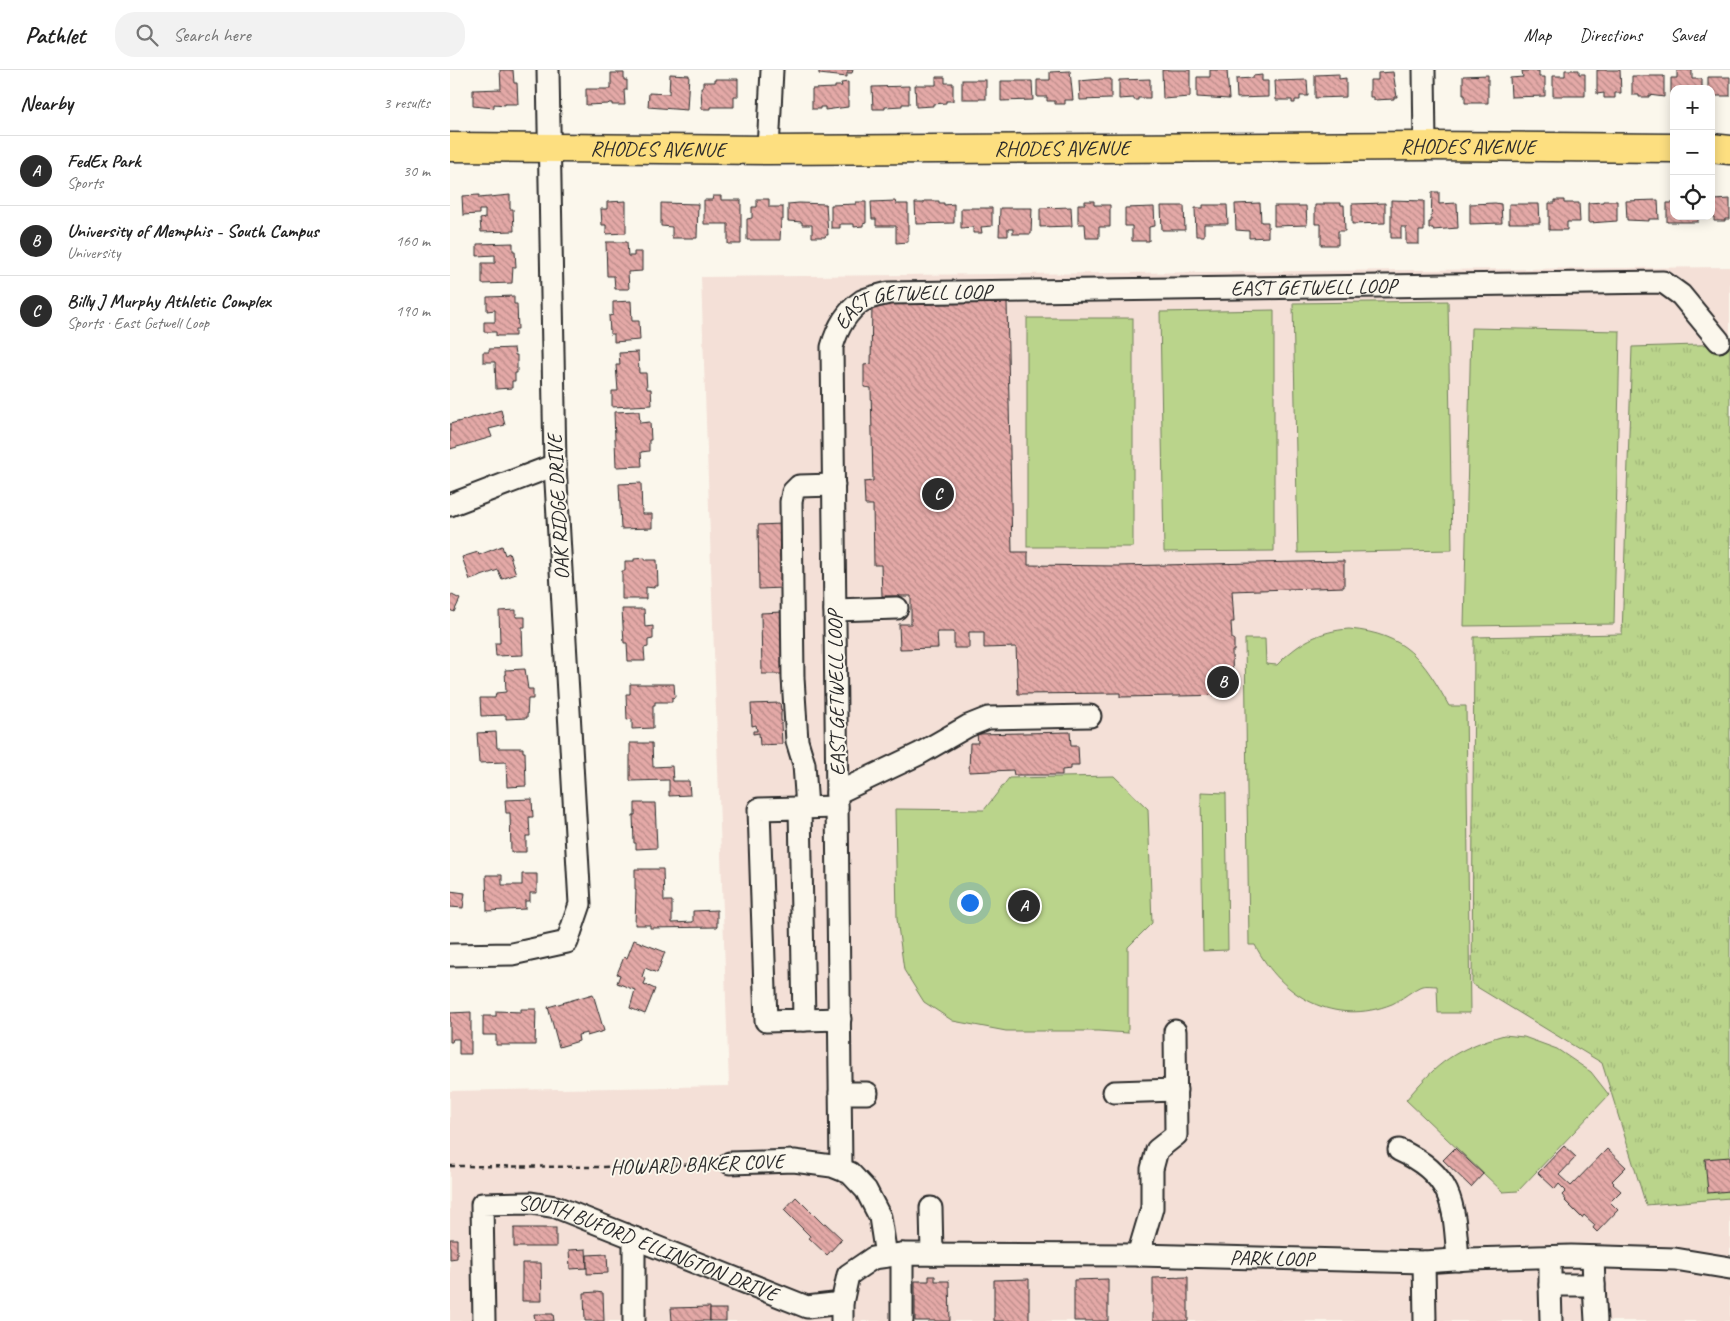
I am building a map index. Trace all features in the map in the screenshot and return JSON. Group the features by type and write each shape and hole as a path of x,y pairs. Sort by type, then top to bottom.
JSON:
{"main road":[{"name":"RHODES AVENUE","path":"450,147 768,150 1425,146 1670,148"},
{"path":"1715,148 1730,150"}],"street":[{"name":"OAK RIDGE DRIVE","path":"450,955 512,954 567,942 580,904 555,465 548,70"},
{"path":"768,150 772,70"},
{"path":"1424,70 1425,146"},
{"name":"EAST GETWELL LOOP","path":"841,1169 832,347 837,330 849,312 863,300 889,292 1663,282 1681,295 1719,341"},
{"path":"450,504 555,465"},
{"path":"804,1020 804,764 798,741 793,678 791,502 793,492 799,486 834,485"},
{"path":"835,610 897,608"},
{"path":"840,1019 766,1021 759,809 803,808 837,800 968,726 988,718 1090,716"},
{"path":"1138,1255 1152,1208 1152,1168 1157,1150 1176,1135 1175,1031"},
{"path":"1114,1092 1176,1090"},
{"path":"840,1093 867,1093"},
{"path":"1399,1150 1424,1163 1442,1182 1448,1192 1454,1219 1458,1260"},
{"name":"HOWARD BAKER COVE","path":"730,1163 794,1161 832,1166 850,1173 866,1190 880,1217 894,1255 902,1321"},
{"name":"SOUTH BUFORD ELLINGTON DRIVE","path":"484,1321 482,1204 530,1203 556,1207 634,1238 807,1314 842,1312"},
{"path":"931,1208 932,1254"},
{"path":"634,1238 634,1321"},
{"name":"PARK LOOP","path":"842,1312 848,1275 872,1258 894,1255 1138,1255 1424,1262 1593,1257 1675,1259 1730,1268"},
{"path":"1550,1257 1551,1321"},
{"path":"1593,1257 1596,1321"},
{"path":"1424,1262 1424,1321"},
{"path":"1550,1285 1594,1285"}],"path":[{"name":"HOWARD BAKER COVE","path":"450,1166 603,1167 730,1163"}],"shaded area":[{"path":"1730,267 1730,1321 450,1321 450,1091 729,1086 701,277"}],"green space":[{"path":"1448,301 1452,550 1298,553 1293,303"},
{"path":"1274,310 1274,551 1164,552 1160,312"},
{"path":"1027,318 1133,318 1133,547 1027,547"},
{"path":"1471,328 1620,331 1614,624 1464,626"},
{"path":"1730,344 1730,1198 1646,1205 1602,1063 1472,984 1474,637 1622,634 1632,347"},
{"path":"1349,629 1369,632 1399,643 1421,662 1440,689 1449,706 1466,706 1470,1013 1438,1013 1437,986 1419,987 1392,1004 1371,1010 1350,1012 1330,1009 1312,1003 1295,993 1266,963 1255,945 1249,945 1245,639 1265,639 1266,664 1277,665 1301,644 1319,635"},
{"path":"1114,776 1148,809 1152,923 1128,947 1128,1033 1098,1031 1006,1031 953,1021 924,1002 904,970 897,919 895,809 984,810 1009,778"},
{"path":"1201,792 1226,793 1228,950 1203,951"},
{"path":"1504,1035 1524,1037 1557,1049 1591,1072 1609,1095 1518,1191 1503,1192 1406,1100 1438,1066 1460,1052"}],"building":[{"path":"500,70 513,70 514,83 517,83 518,104 494,104 494,108 473,106 473,90 501,89"},
{"path":"819,70 853,70 852,73 847,73 847,77 819,74"},
{"path":"1162,70 1190,70 1190,97 1163,99"},
{"path":"1210,70 1227,70 1229,99 1197,97 1197,77 1210,77"},
{"path":"1565,70 1579,70 1579,74 1585,74 1585,96 1553,96 1553,76 1565,76"},
{"path":"1597,70 1620,70 1621,93 1615,93 1615,98 1604,98 1604,93 1597,94"},
{"path":"1692,70 1692,79 1702,79 1702,85 1671,85 1671,78 1677,78 1677,71"},
{"path":"1070,71 1073,100 1065,100 1065,104 1055,104 1055,101 1047,101 1047,97 1037,97 1037,80 1050,80 1050,72"},
{"path":"1522,71 1539,71 1539,77 1545,77 1545,96 1511,97 1510,78 1523,77"},
{"path":"1393,72 1397,97 1394,97 1394,99 1374,100 1374,97 1370,97 1370,80 1378,80 1378,73"},
{"path":"611,73 624,73 624,80 627,80 627,90 624,90 625,105 612,105 612,103 609,103 586,105 586,89 611,89"},
{"path":"670,74 689,75 687,110 648,107 649,93 669,94"},
{"path":"1339,74 1339,79 1346,78 1346,97 1315,98 1315,75"},
{"path":"1262,75 1262,81 1268,81 1268,97 1237,98 1236,79 1253,78 1253,76"},
{"path":"1488,75 1488,103 1465,103 1463,76"},
{"path":"1632,76 1664,76 1664,97 1649,95 1649,97 1639,97 1639,95 1632,95"},
{"path":"936,77 945,77 945,83 953,83 953,101 933,104 933,106 916,107 915,85 936,85"},
{"path":"1708,77 1730,77 1730,96 1715,96 1715,85 1708,85"},
{"path":"715,79 738,79 738,96 734,96 734,107 702,109 701,88 703,88 703,82 715,82"},
{"path":"1111,79 1111,99 1080,100 1079,81"},
{"path":"1150,79 1150,98 1138,98 1138,100 1134,100 1134,98 1119,99 1119,80"},
{"path":"962,80 986,80 986,99 962,99"},
{"path":"1307,80 1308,96 1300,96 1300,100 1295,100 1295,103 1292,103 1292,100 1276,100 1275,81"},
{"path":"1001,81 1032,81 1033,100 1001,101"},
{"path":"848,82 848,107 825,110 825,107 812,109 812,89 835,88 835,86 842,86 841,83"},
{"path":"909,86 909,104 885,107 885,109 873,109 872,87"},
{"path":"1432,192 1439,192 1439,204 1457,203 1458,228 1433,230 1433,228 1429,228"},
{"path":"479,195 479,198 510,195 510,209 513,209 514,231 481,232 480,219 485,218 485,210 479,210 479,214 463,215 462,196"},
{"path":"713,196 721,196 721,200 741,200 741,244 728,244 728,224 704,224 704,200 712,200"},
{"path":"757,199 769,199 769,207 783,207 780,240 747,240 747,219 752,218 752,207 757,207"},
{"path":"1730,199 1730,219 1714,221 1715,200"},
{"path":"1391,200 1424,201 1424,231 1419,231 1419,244 1406,244 1406,227 1401,227 1401,238 1391,238"},
{"path":"1555,200 1564,200 1564,203 1579,203 1580,222 1567,222 1567,230 1549,230 1549,203 1555,203"},
{"path":"1658,200 1659,219 1649,219 1649,221 1627,220 1626,201"},
{"path":"626,201 626,233 606,234 606,225 602,225 601,209 607,209 607,202"},
{"path":"895,201 896,204 908,204 908,242 896,243 896,226 876,226 876,219 872,219 871,202"},
{"path":"924,201 939,201 939,203 944,203 944,205 954,204 954,223 916,224 915,203 924,203"},
{"path":"1085,201 1094,201 1094,205 1110,205 1110,227 1099,227 1099,238 1086,238 1085,224 1078,224 1078,204 1085,204"},
{"path":"1617,201 1617,221 1588,222 1588,203"},
{"path":"856,202 866,202 866,223 863,226 854,227 854,224 840,224 840,228 831,228 831,205 856,204"},
{"path":"661,203 698,204 697,238 672,238 672,227 661,226"},
{"path":"1260,203 1261,222 1268,222 1268,237 1249,238 1249,231 1236,230 1235,204"},
{"path":"1324,203 1341,203 1341,205 1344,205 1345,231 1338,231 1338,245 1321,245 1321,224 1315,224 1315,205 1324,205"},
{"path":"1385,203 1385,223 1352,224 1352,204"},
{"path":"1667,203 1670,203 1670,220 1698,220 1698,222 1667,222"},
{"path":"788,204 826,204 828,235 825,237 812,237 812,225 802,225 802,222 788,221"},
{"path":"1470,204 1501,204 1502,223 1470,224"},
{"path":"1509,204 1539,204 1540,223 1509,223"},
{"path":"1203,205 1227,205 1228,224 1204,224 1204,236 1196,236 1195,208 1203,208"},
{"path":"1161,206 1184,206 1185,230 1162,230"},
{"path":"1274,206 1306,206 1307,225 1274,226"},
{"path":"1071,207 1072,226 1040,227 1040,208"},
{"path":"1154,207 1155,226 1149,227 1149,241 1132,241 1132,226 1125,226 1125,208"},
{"path":"961,208 992,208 992,226 981,227 982,233 973,233 973,227 961,228"},
{"path":"1000,208 1032,208 1031,234 1013,234 1013,229 1008,229 1008,236 999,236"},
{"path":"606,242 627,242 628,256 634,256 634,252 642,252 642,271 628,272 629,289 615,289 614,276 607,276"},
{"path":"513,243 516,267 513,267 512,283 482,284 482,263 495,263 495,255 477,256 477,244"},
{"path":"514,296 514,304 517,304 518,329 515,329 515,336 496,336 496,332 484,332 484,322 495,322 495,310 487,311 487,297"},
{"path":"631,301 632,321 639,321 640,340 614,342 614,334 610,334 609,316 613,315 613,302"},
{"path":"1007,301 1012,552 1028,552 1028,565 1118,566 1344,561 1344,587 1232,591 1234,622 1231,622 1232,639 1234,639 1234,651 1232,651 1233,695 1120,697 1120,693 1018,694 1016,647 984,648 984,632 969,632 969,648 954,648 954,632 937,632 938,648 900,649 899,624 911,624 911,596 882,596 881,565 874,565 873,505 865,505 864,482 873,481 871,388 864,387 864,365 871,364 872,305"},
{"path":"514,348 515,355 517,355 517,373 515,373 515,381 512,381 512,388 496,389 495,362 483,362 483,352 489,352 489,349"},
{"path":"638,352 639,373 646,373 647,389 651,389 652,405 612,407 612,391 618,391 616,365 620,365 619,353"},
{"path":"501,410 505,425 489,429 492,437 450,449 450,424"},
{"path":"639,411 640,423 650,422 651,440 649,440 649,451 641,452 642,466 616,467 614,412"},
{"path":"641,483 642,514 652,514 652,528 621,529 619,484"},
{"path":"782,524 783,588 759,589 758,525"},
{"path":"502,546 505,555 509,553 516,574 502,579 498,570 470,580 462,557 478,552 479,555"},
{"path":"645,558 645,560 657,560 658,586 654,586 654,588 646,587 646,599 622,599 622,571 625,571 625,561"},
{"path":"450,594 460,599 454,612 450,610"},
{"path":"622,609 644,609 645,627 653,626 653,639 648,640 648,647 644,648 645,661 628,661 627,643 624,643"},
{"path":"516,610 516,617 525,617 525,627 522,627 523,655 496,656 495,643 500,643 499,611"},
{"path":"782,612 783,674 762,674 761,613"},
{"path":"525,669 528,689 533,689 533,699 528,699 527,718 506,719 506,715 481,716 480,698 495,698 496,693 506,692 505,670"},
{"path":"630,684 674,684 675,697 672,698 672,702 655,702 655,705 653,705 653,728 632,729 632,719 627,720 626,694 630,694"},
{"path":"780,703 782,710 782,744 760,745 759,733 753,734 753,731 757,731 756,725 752,726 751,704"},
{"path":"496,732 497,748 523,748 523,752 525,752 526,786 507,787 506,762 479,763 477,733"},
{"path":"1070,732 1071,746 1078,746 1079,765 1071,765 1071,769 1062,770 1062,775 1014,775 1013,770 969,772 970,743 978,743 977,734"},
{"path":"630,743 652,743 653,767 672,766 673,781 689,781 690,795 669,796 669,780 630,781"},
{"path":"532,799 533,817 529,817 530,836 526,836 526,852 511,852 510,813 506,813 505,800"},
{"path":"635,803 655,803 657,848 636,849 633,815 635,815"},
{"path":"635,869 663,869 664,901 672,901 672,923 693,922 693,911 717,910 717,927 650,928 650,925 635,925"},
{"path":"522,874 537,874 537,893 530,893 530,901 525,901 525,909 487,911 486,875 502,875 502,885 522,885"},
{"path":"450,891 465,893 463,908 450,907"},
{"path":"634,940 665,952 657,973 645,968 642,977 646,979 644,984 655,989 645,1014 630,1008 635,990 617,983 620,975 617,974 624,957 627,958"},
{"path":"593,994 604,1031 587,1036 587,1033 578,1035 579,1041 559,1047 548,1007"},
{"path":"521,1009 536,1009 535,1045 496,1045 496,1035 483,1035 483,1016 496,1016 496,1011 521,1012"},
{"path":"471,1012 471,1054 459,1054 459,1039 453,1039 450,1042 450,1013"},
{"path":"1564,1146 1576,1157 1559,1175 1571,1186 1607,1149 1626,1167 1612,1181 1621,1191 1610,1202 1618,1210 1597,1232 1593,1228 1595,1225 1584,1215 1582,1218 1565,1201 1562,1195 1566,1191 1559,1184 1555,1189 1538,1173"},
{"path":"1455,1148 1483,1174 1471,1187 1443,1160"},
{"path":"1730,1157 1730,1191 1708,1193 1705,1159"},
{"path":"796,1197 823,1224 825,1223 842,1239 827,1255 784,1210"},
{"path":"514,1228 556,1228 556,1247 514,1247"},
{"path":"450,1239 457,1239 457,1258 450,1259"},
{"path":"586,1249 587,1268 570,1269 569,1250"},
{"path":"607,1254 608,1273 587,1274 587,1255"},
{"path":"522,1263 541,1263 542,1301 522,1301"},
{"path":"929,1276 935,1276 935,1281 949,1281 950,1321 915,1321 915,1281 929,1281"},
{"path":"1188,1277 1188,1321 1153,1321 1153,1278"},
{"path":"1029,1279 1029,1321 994,1321 994,1280"},
{"path":"1108,1279 1108,1321 1074,1321 1074,1280"},
{"path":"584,1293 603,1293 604,1321 585,1321"},
{"path":"710,1307 710,1321 672,1321 671,1308"},
{"path":"710,1309 726,1309 726,1321 710,1321"},
{"path":"534,1314 553,1314 554,1321 535,1321"}],"place":[{"name":"Billy J Murphy Athletic Complex","path":"938,494"},
{"name":"University of Memphis - South Campus","path":"1223,682"},
{"name":"FedEx Park","path":"1024,906"}]}
